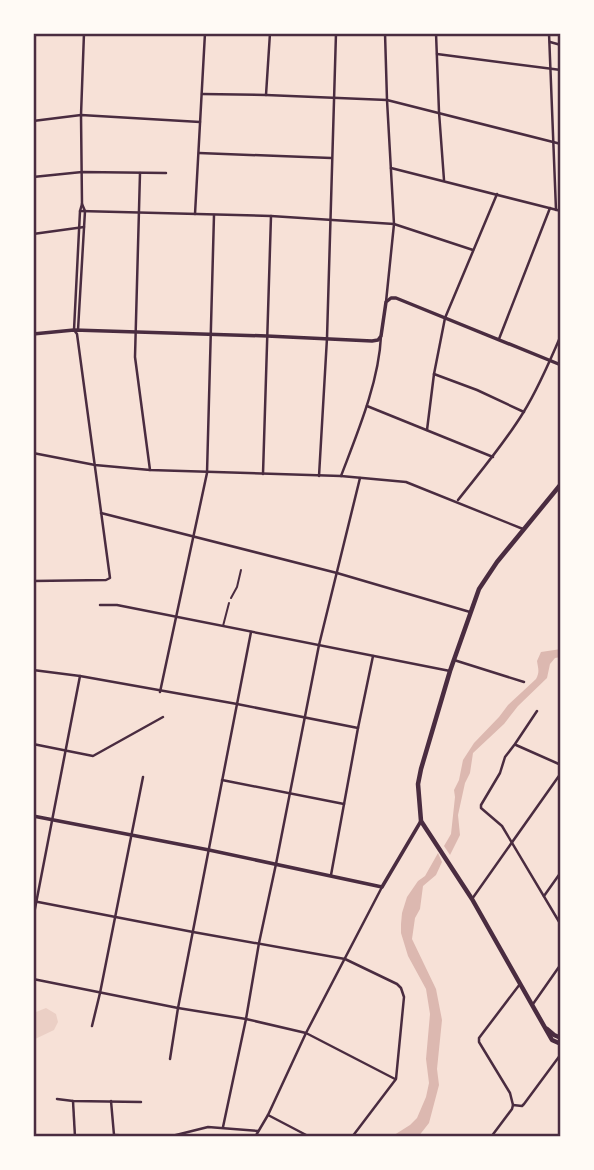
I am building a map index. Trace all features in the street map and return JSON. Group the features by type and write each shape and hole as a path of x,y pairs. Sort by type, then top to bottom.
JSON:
{"main road":[{"path":"561,484 487,575 479,589 450,671 421,769 418,795 421,821 472,899 552,1040 561,1044"},
{"path":"544,1026 561,1038"}],"street":[{"path":"33,581 110,578 76,331 82,204 83,33"},
{"path":"195,214 205,33"},
{"path":"267,95 270,33"},
{"path":"319,476 327,338 336,33"},
{"path":"341,476 367,405 381,347 394,224 386,33"},
{"path":"436,33 444,181"},
{"path":"391,168 559,210 553,142 549,33"},
{"path":"549,42 561,45"},
{"path":"437,54 561,70"},
{"path":"202,94 387,100 561,144"},
{"path":"33,121 81,115 200,122"},
{"path":"199,153 331,158"},
{"path":"33,177 82,172 166,173"},
{"path":"140,173 134,332 150,470"},
{"path":"427,430 445,318 497,194"},
{"path":"78,291 85,211 82,204"},
{"path":"499,339 550,208"},
{"path":"80,211 271,216 394,224 473,250"},
{"path":"160,692 207,473 214,215"},
{"path":"263,474 271,216"},
{"path":"33,234 84,227"},
{"path":"386,302 396,298 561,365"},
{"path":"33,334 76,331 134,332 372,341 381,336"},
{"path":"457,501 524,412 561,335"},
{"path":"435,374 524,412"},
{"path":"367,405 492,457"},
{"path":"33,453 95,466 207,473 341,476 405,482 523,529"},
{"path":"223,1127 319,645 360,478"},
{"path":"101,513 337,573 470,612"},
{"path":"100,605 117,605 450,671"},
{"path":"170,1059 251,632"},
{"path":"331,875 373,656"},
{"path":"454,660 524,682"},
{"path":"33,670 237,704 358,728"},
{"path":"33,919 80,676"},
{"path":"537,710 505,757 500,773 481,808 499,823 512,842 561,925"},
{"path":"33,744 93,756 163,717"},
{"path":"515,744 561,765"},
{"path":"472,899 561,773"},
{"path":"92,1026 143,776"},
{"path":"222,780 344,804"},
{"path":"33,816 382,887"},
{"path":"255,1137 382,887 421,821"},
{"path":"544,896 561,872"},
{"path":"35,901 345,959 397,985 404,997 396,1079 352,1137"},
{"path":"533,1004 561,964"},
{"path":"33,979 306,1033 396,1079"},
{"path":"491,1137 513,1105 510,1093 479,1038 520,984"},
{"path":"513,1105 524,1104 561,1054"},
{"path":"57,1099 141,1102"},
{"path":"73,1101 75,1137"},
{"path":"111,1101 114,1135"},
{"path":"268,1115 310,1137"},
{"path":"168,1137 200,1128 223,1127 258,1131"},
{"path":"96,1137 162,1137"}],"lane":[{"path":"231,598 241,570"},
{"path":"223,627 229,603"}],"shaded area":[{"path":"561,649 561,657 555,658 550,664 547,678 473,753 458,815 460,835 450,855 444,846 451,834 454,790 463,760 474,743 508,705 536,679 537,661 541,652"},
{"path":"438,853 442,862 436,875 423,886 412,939 436,989 442,1020 437,1069 439,1085 429,1123 418,1137 391,1137 417,1118 429,1083 426,1059 430,1014 426,989 408,956 401,924 407,897 425,876"},
{"path":"46,1008 56,1014 58,1022 54,1030 33,1040 33,1010 36,1012"}]}
